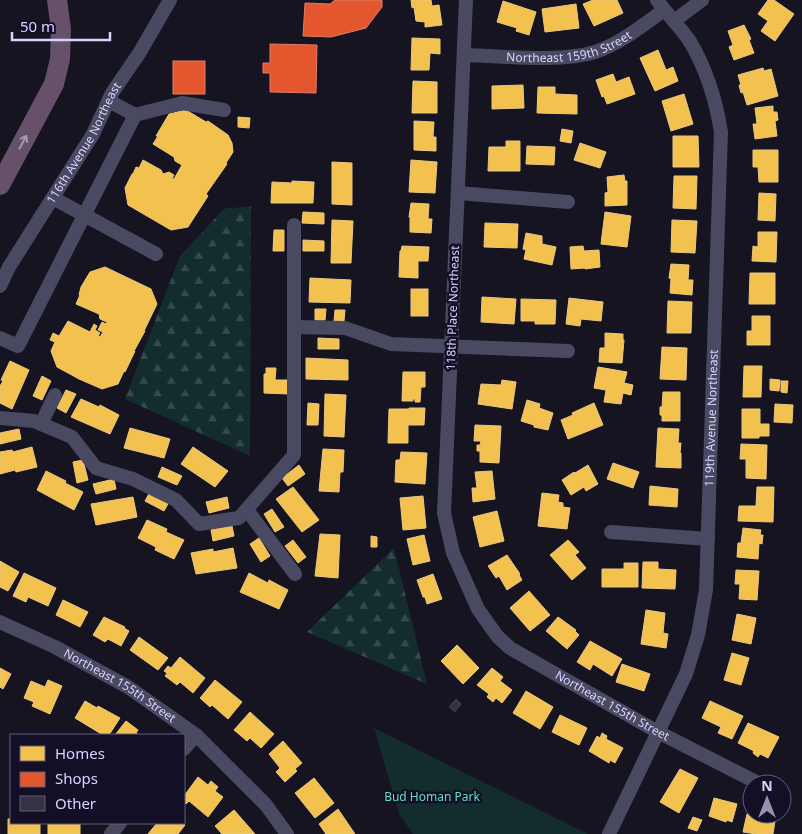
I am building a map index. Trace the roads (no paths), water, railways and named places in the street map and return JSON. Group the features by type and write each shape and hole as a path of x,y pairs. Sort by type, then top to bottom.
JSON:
{"highway":[{"path":"0,186 54,84 60,59 61,29 57,0"}],"street":[{"name":"116th Avenue Northeast","path":"0,286 9,267 93,134 109,100 170,0"},
{"name":"118th Place Northeast","path":"466,0 444,513 453,553 478,609"},
{"path":"674,20 702,0"},
{"name":"Northeast 159th Street","path":"465,55 557,58 595,52 625,37 661,5"},
{"name":"119th Avenue Northeast","path":"609,834 686,674 698,635 706,590 721,132 708,78 689,41 661,5"},
{"path":"109,100 136,115 182,103 224,110"},
{"path":"0,338 18,346 136,115"},
{"path":"458,193 568,202"},
{"path":"53,198 156,254"},
{"path":"0,418 34,421 72,437 96,468 132,479 176,500 198,524 239,518 294,455 294,225"},
{"path":"294,327 345,328 391,344 568,352"},
{"path":"41,424 55,395"},
{"path":"247,510 295,574"},
{"path":"611,532 708,538"},
{"name":"Northeast 155th Street","path":"478,609 497,636 510,648 658,732 742,775"},
{"name":"Northeast 155th Street","path":"1,626 56,647 128,687 196,734 266,805 287,834"},
{"path":"185,748 196,734"},
{"path":"111,834 119,824"}],"park label":[{"name":"Bud Homan Park","path":"432,797"}]}
